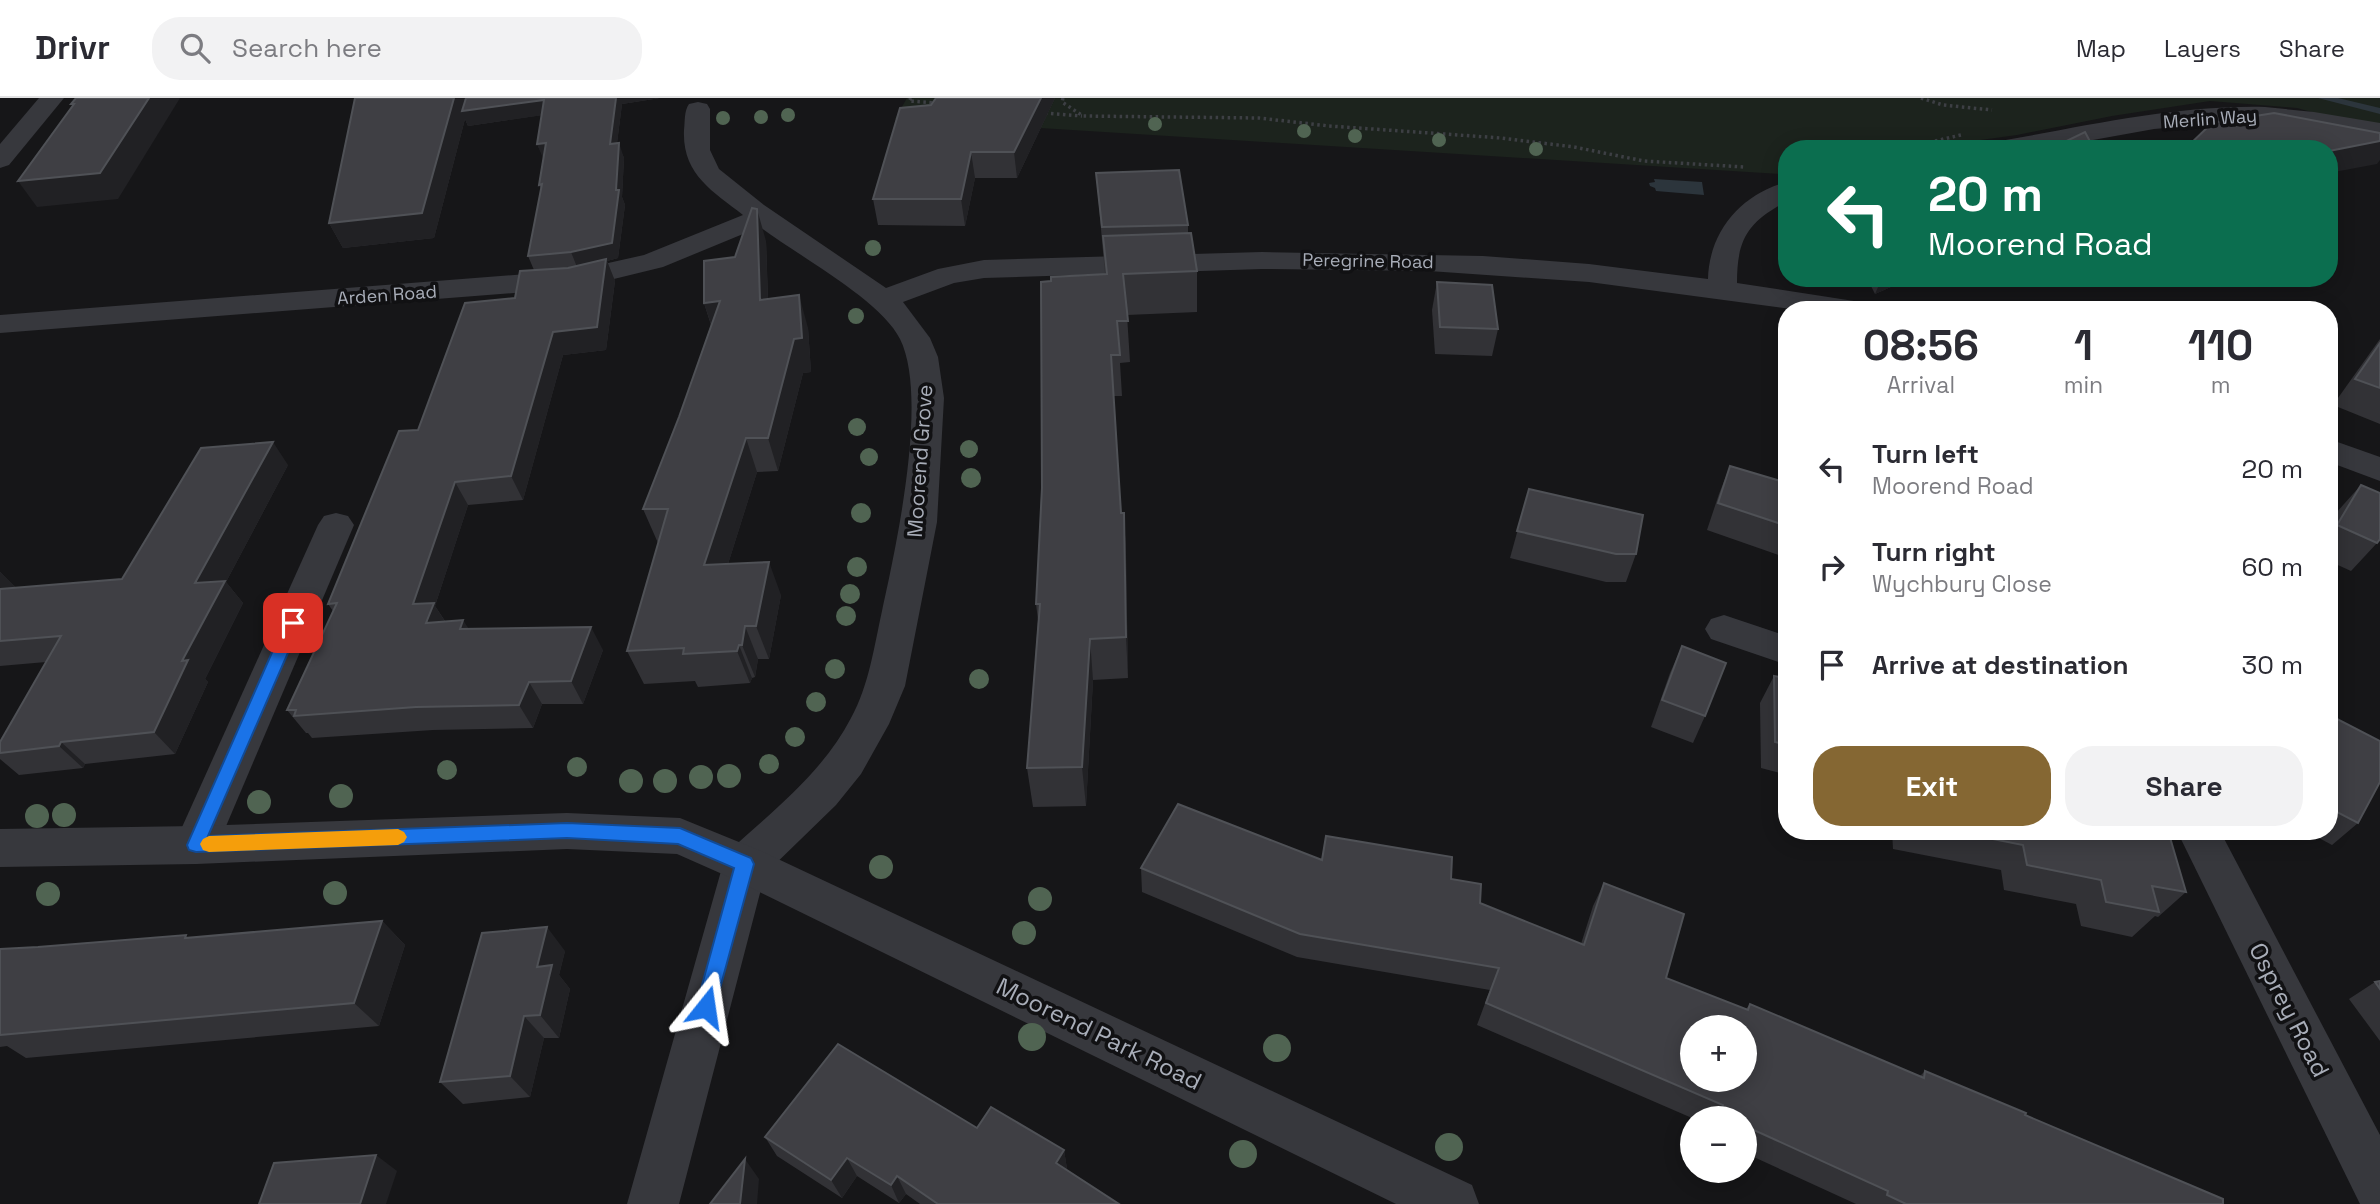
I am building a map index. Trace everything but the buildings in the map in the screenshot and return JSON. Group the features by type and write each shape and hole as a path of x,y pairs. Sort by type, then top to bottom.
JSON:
{"street":[{"path":"0,160 52,98"},
{"name":"Moorend Grove","path":"698,109 697,138 701,164 712,177 883,299 901,317 915,338 923,357 928,398 919,522 885,687 869,724 846,762 821,793 744,864"},
{"name":"Merlin Way","path":"2053,140 2188,117 2236,115 2284,117 2380,131"},
{"path":"1722,287 1725,249 1734,230 1749,213 1778,195"},
{"name":"Arden Road","path":"0,324 577,279 653,261 764,216"},
{"name":"Peregrine Road","path":"883,299 948,275 984,269 1256,260 1344,260 1519,267 1722,287 1802,301"},
{"path":"2338,454 2380,470"},
{"path":"196,845 336,525"},
{"path":"1724,629 1778,648"},
{"name":"Moorend Park Road","path":"0,849 196,845 567,831 680,836 744,864 1453,1204"},
{"name":"Osprey Road","path":"2203,840 2380,1189"},
{"path":"653,1204 744,864"}],"path":[{"path":"911,98 909,101 941,103"},
{"path":"1063,98 1062,102 1083,116"},
{"path":"1921,98 1943,105 1998,111"},
{"path":"1043,113 1259,118 1329,126 1501,138 1574,147 1644,161 1750,168"}],"shaded area":[{"path":"907,98 2380,98 2380,131 2297,108 2210,101 1981,140 1778,140 1778,174 895,119"},
{"path":"1654,179 1702,182 1704,195 1656,191 1649,183 1655,182"}],"waterway":[{"path":"2324,98 2380,111"}],"slow traffic":[{"path":"209,844 398,837"}],"route":[{"path":"293,623 196,845 567,831 680,836 744,864 706,1007"}]}
